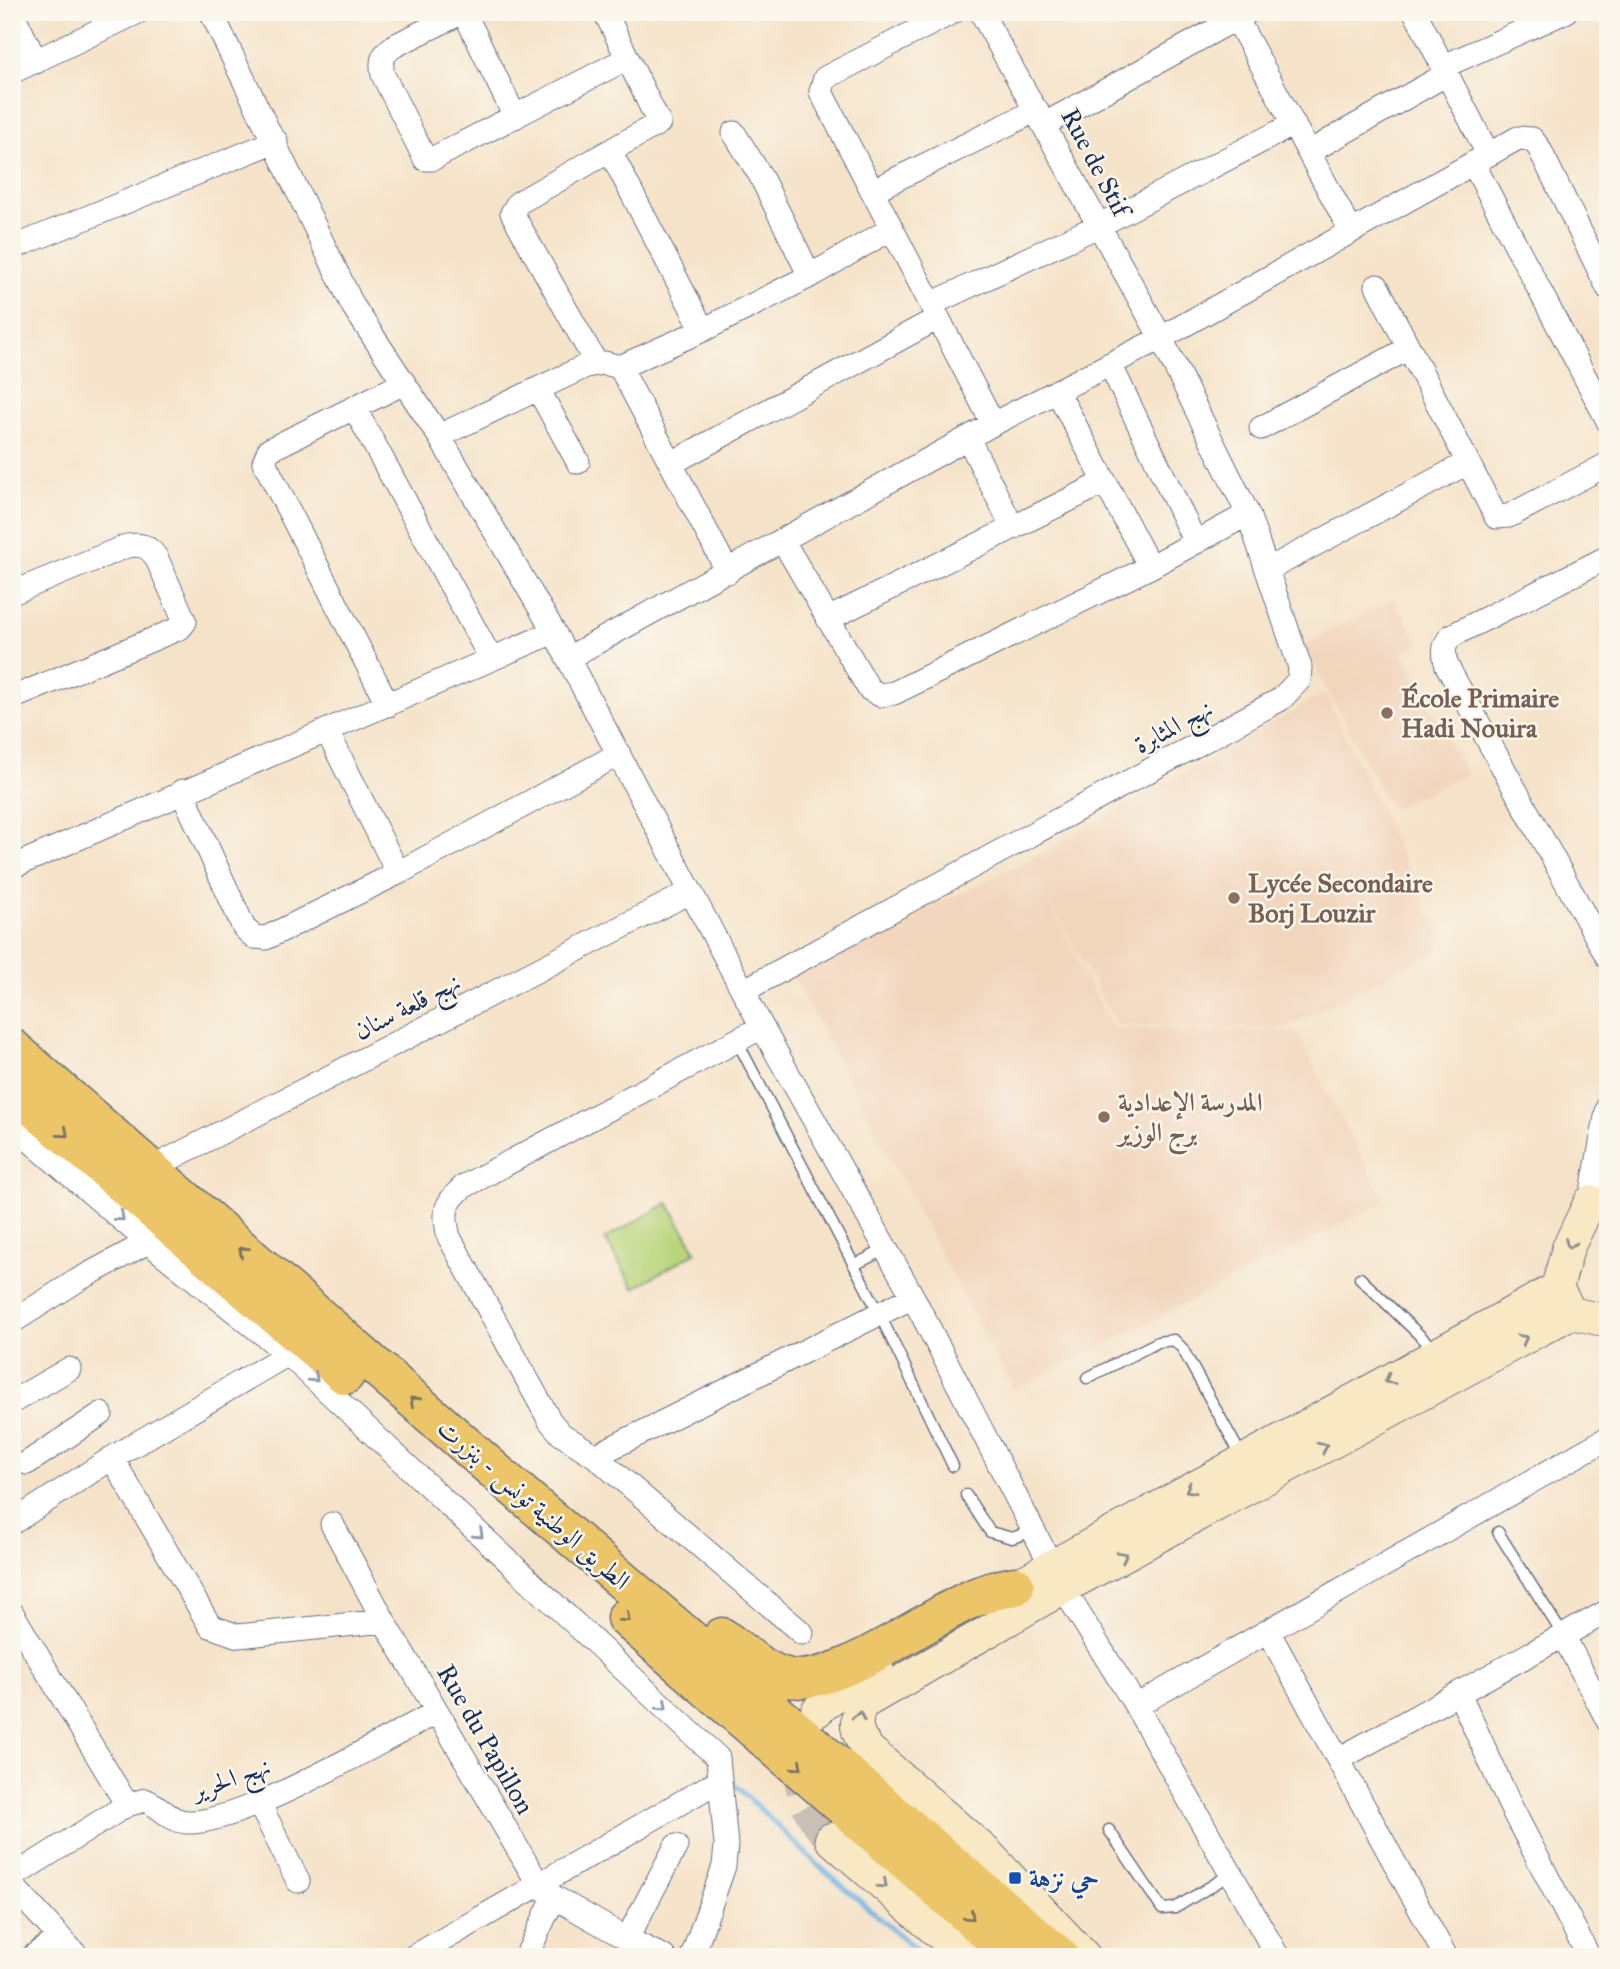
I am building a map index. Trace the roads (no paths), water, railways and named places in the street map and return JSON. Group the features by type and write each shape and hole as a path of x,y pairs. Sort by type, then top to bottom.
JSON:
{"highway":[{"path":"12,1036 88,1113"},
{"name":"الطريق الوطنية تونس - بنزرت","path":"12,1048 496,1472 1060,1957"},
{"name":"الطريق الوطنية تونس - بنزرت","path":"12,1088 1016,1957"},
{"path":"496,1472 558,1513 643,1582 1083,1957"},
{"path":"643,1582 764,1666 788,1678 811,1680 838,1671 967,1601 1015,1586"}],"street":[{"path":"12,12 36,62"},
{"path":"12,72 138,12"},
{"path":"211,12 276,141 352,306 439,436 554,632 762,1027 913,1297 1057,1577 1136,1706 1278,1957"},
{"path":"515,117 463,12 394,46 384,54 381,62 383,75 422,156 432,159 515,117 626,59"},
{"path":"596,363 512,213 518,203 659,123 605,12"},
{"path":"953,12 825,78 821,86 824,101 993,424"},
{"name":"Rue de Stif","path":"981,12 1161,338"},
{"path":"1415,12 1444,70 1480,159 1608,421"},
{"path":"1310,152 1526,21 1565,12"},
{"path":"872,191 1041,117 1239,14 1351,231"},
{"path":"672,463 935,311 1294,124"},
{"path":"734,133 764,183 810,276"},
{"path":"568,659 993,424 1161,338 1518,138 1532,139 1606,282"},
{"path":"12,248 276,141"},
{"path":"610,151 704,330"},
{"path":"439,436 596,363 620,367 704,330 810,276 891,229"},
{"path":"1377,286 1491,513 1502,517 1608,464"},
{"name":"نهج المثابرة","path":"743,991 1281,699 1299,680 1300,667 1269,569 1248,514 1161,338"},
{"path":"1261,428 1409,348"},
{"path":"1110,364 1195,542"},
{"path":"620,367 728,572"},
{"path":"388,705 264,462 269,450 404,383"},
{"path":"538,389 578,463"},
{"path":"1057,391 1150,567"},
{"path":"355,409 491,659"},
{"path":"968,438 1013,528"},
{"path":"1269,569 1467,463"},
{"path":"828,618 1105,482"},
{"path":"783,541 869,689 880,695 894,693 1150,567 1248,514"},
{"path":"12,593 127,546 140,544 149,548 156,556 185,622 180,628 12,698"},
{"path":"1608,556 1451,636 1445,644 1443,655 1608,958"},
{"path":"12,867 182,791 327,732 554,632"},
{"path":"327,732 398,873"},
{"path":"182,791 244,928 254,937 266,938 277,935 398,873 619,754"},
{"name":"نهج قلعة سنان","path":"149,1169 690,892"},
{"path":"762,1027 463,1187 448,1200 445,1220 449,1237 550,1421 561,1434 595,1456 802,1633"},
{"path":"1564,1301 1568,1248 1599,1203 1608,1106"},
{"path":"12,1125 148,1242 288,1354 720,1780 724,1866 692,1957"},
{"path":"12,1322 78,1280 148,1242"},
{"path":"595,1456 913,1297"},
{"path":"817,1711 846,1685 1015,1586 1057,1577 1564,1301"},
{"path":"1083,1957 986,1852 860,1740 856,1722 862,1704 1244,1459 1438,1353 1564,1301 1608,1321"},
{"path":"12,1523 112,1458 288,1354"},
{"path":"12,1402 69,1369"},
{"path":"27,1464 102,1414"},
{"path":"1136,1706 1608,1438"},
{"path":"112,1458 210,1626 238,1636 384,1621"},
{"name":"Rue du Papillon","path":"332,1524 437,1712 547,1891"},
{"path":"1339,1759 1608,1611"},
{"path":"12,1613 127,1805 12,1877"},
{"path":"1268,1631 1446,1957"},
{"path":"1563,1635 1608,1721"},
{"path":"1459,1693 1510,1805 1589,1957"},
{"name":"نهج الحرير","path":"127,1805 145,1800 172,1819 200,1822 260,1803 437,1712"},
{"path":"413,1957 547,1891 720,1780"},
{"path":"260,1803 298,1881"},
{"path":"831,1839 965,1957"},
{"path":"627,1939 676,1846"},
{"path":"12,1885 78,1957"},
{"path":"547,1891 627,1939 664,1957"},
{"path":"526,1957 547,1891"},
{"path":"32,1957 60,1937"}],"lane":[{"path":"737,1041 879,1313 953,1466"},
{"path":"854,1265 886,1250"},
{"path":"1360,1278 1438,1353"},
{"path":"1087,1378 1158,1342 1174,1340 1182,1348 1244,1459"},
{"path":"966,1495 990,1532 1012,1538 1033,1531"},
{"path":"1498,1532 1563,1635"},
{"path":"1110,1830 1162,1909 1175,1908 1231,1874"}],"waterway":[{"path":"731,1781 819,1866 925,1957"}],"tunnel":[{"path":"801,1759 801,1782 806,1803 831,1839"}],"place":[{"name":"École Primaire Hadi Nouira","path":"1387,713"},
{"name":"Lycée Secondaire Borj Louzir","path":"1234,898"},
{"name":"المدرسة الإعدادية برج الوزير","path":"1104,1117"},
{"name":"حي نزهة","path":"1015,1878"}]}
